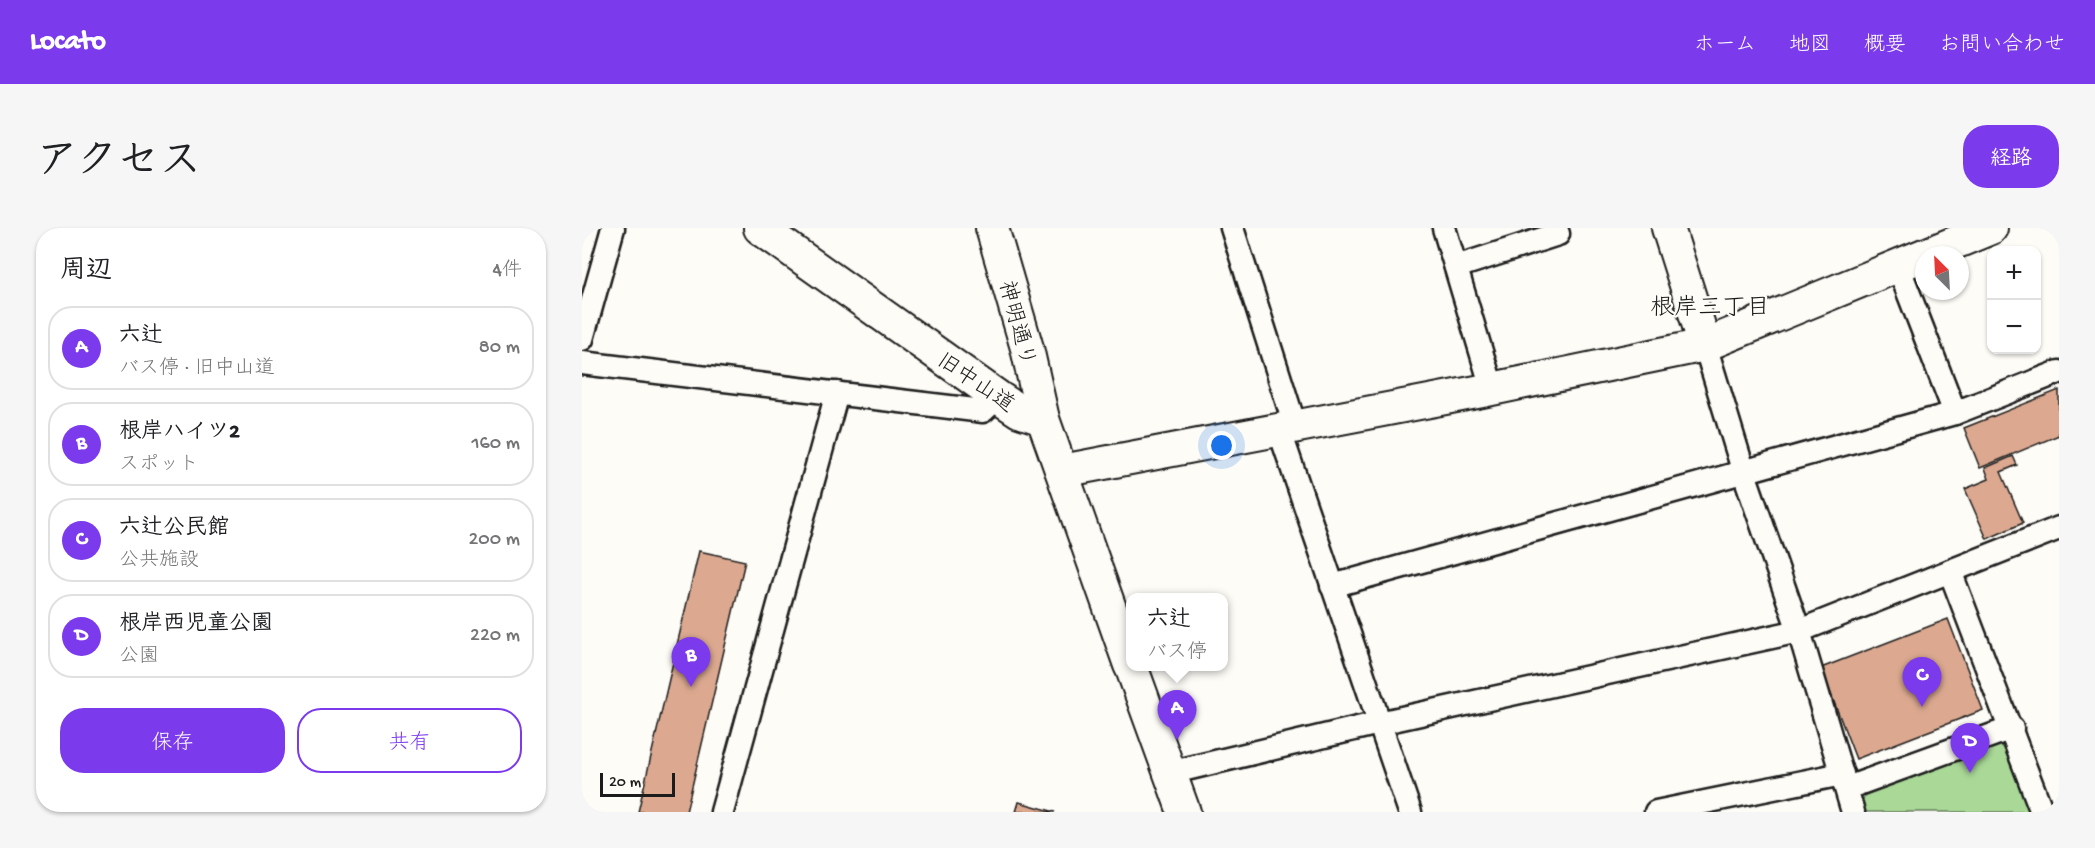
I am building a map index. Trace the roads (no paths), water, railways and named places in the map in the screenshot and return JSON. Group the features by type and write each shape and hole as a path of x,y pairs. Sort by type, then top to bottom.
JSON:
{"street":[{"path":"582,339 613,228"},
{"name":"旧中山道","path":"760,228 998,397 1019,411 1043,419 1126,651"},
{"path":"1232,228 1332,586 1410,812"},
{"path":"1444,228 1492,388"},
{"path":"1456,267 1558,234 1556,228"},
{"path":"1668,228 1744,473 1799,631 1853,812"},
{"path":"1947,246 1991,228"},
{"name":"神明通り","path":"999,229 1043,419"},
{"path":"1062,471 1705,345 1915,259"},
{"path":"1926,300 1955,414"},
{"path":"582,363 983,411 998,397"},
{"path":"1332,586 1955,414 2059,372"},
{"path":"722,812 837,393"},
{"path":"1169,773 1379,723 1799,631 2059,528"},
{"path":"1950,571 2012,728 2042,812"},
{"name":"旧中山道","path":"1133,671 1184,812"},
{"path":"1656,812 1844,781 2012,728"}],"place":[{"name":"根岸ハイツ2","path":"691,687"},
{"name":"六辻公民館","path":"1922,707"},
{"name":"六辻","path":"1177,740"},
{"name":"根岸西児童公園","path":"1970,773"}],"district":[{"name":"根岸三丁目","path":"1710,306"}]}
